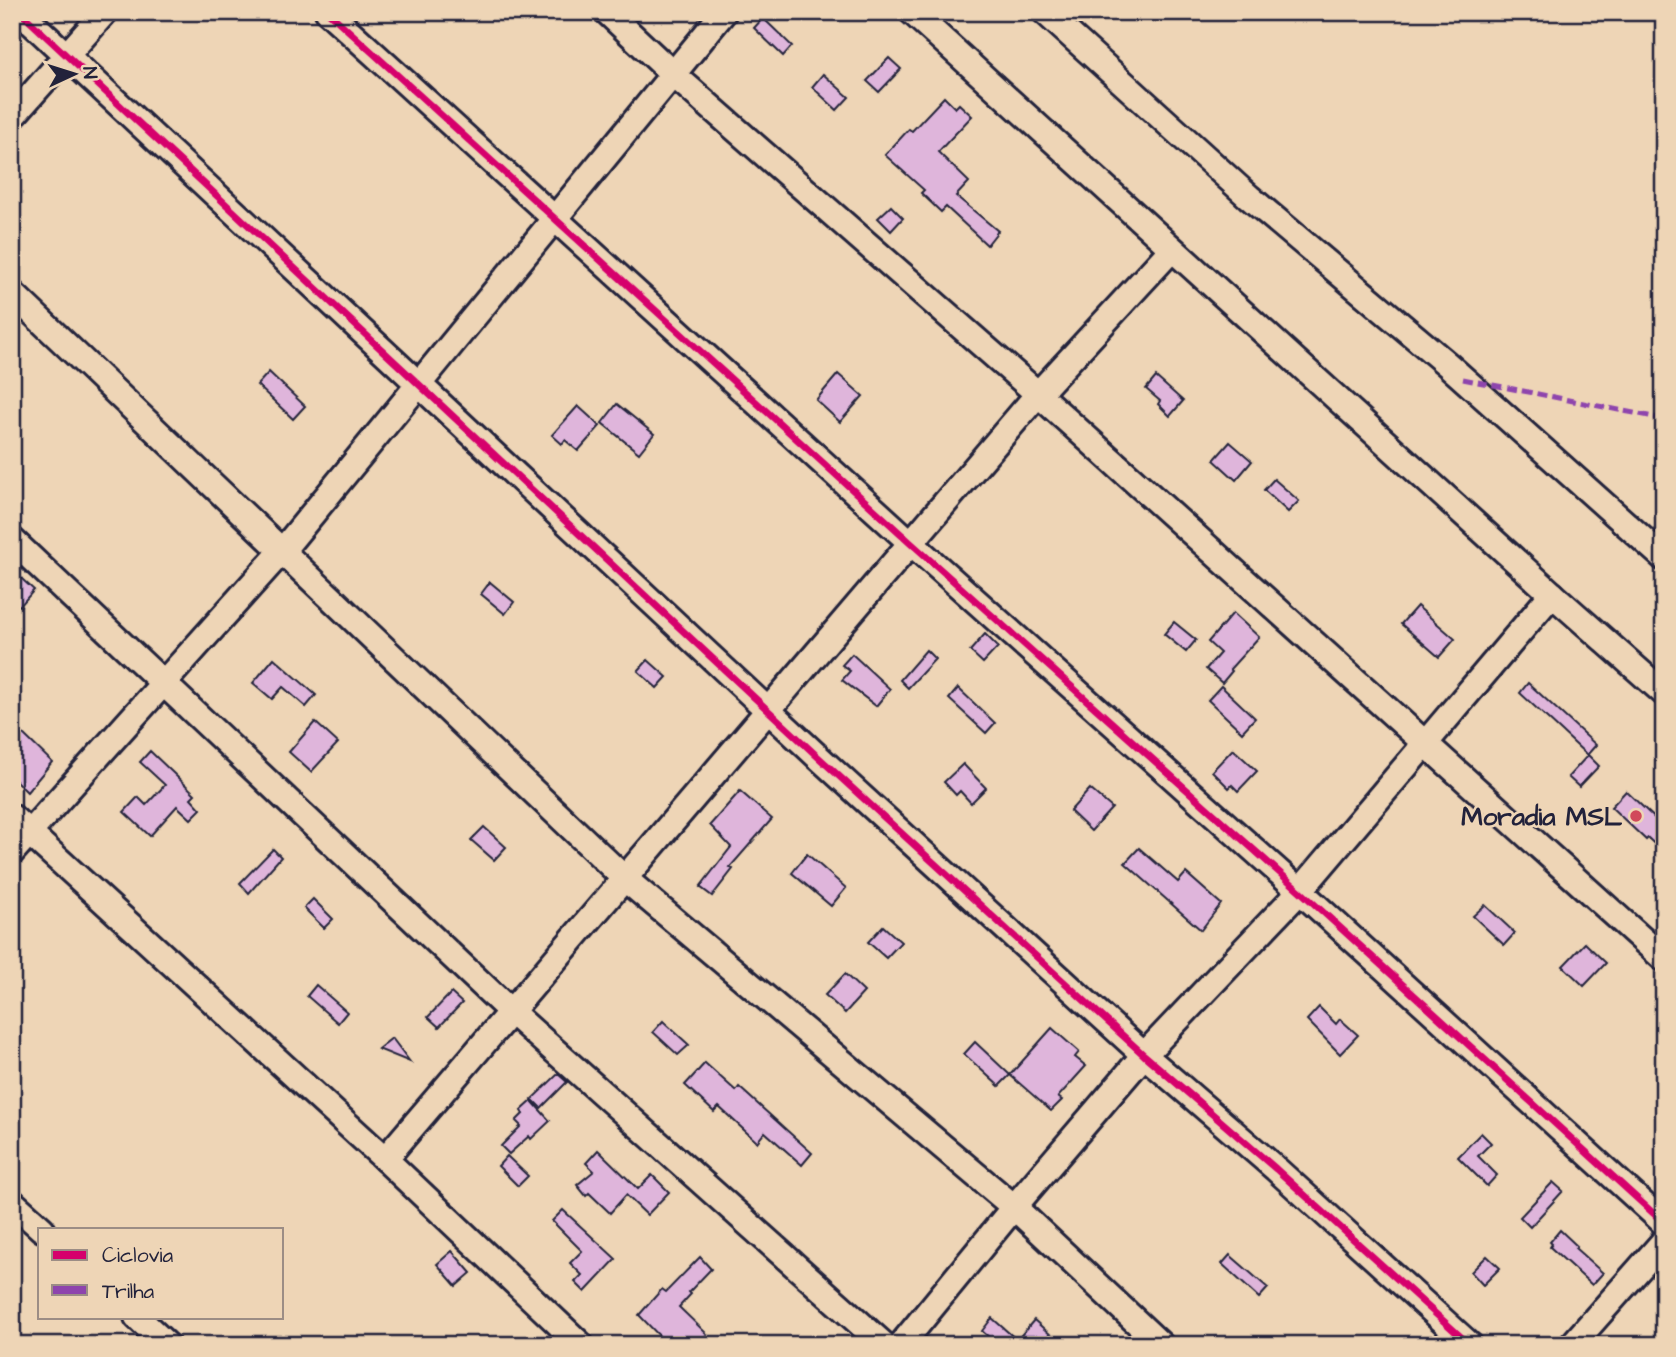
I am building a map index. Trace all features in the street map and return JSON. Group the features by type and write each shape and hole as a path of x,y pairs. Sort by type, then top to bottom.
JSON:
{"street":[{"path":"20,12 1144,1055 1276,1169 1470,1345"},
{"path":"12,117 68,57 105,12"},
{"path":"328,12 1664,1223"},
{"path":"607,12 674,75 1038,394 1664,959"},
{"path":"12,852 21,825 164,683 282,551 724,12"},
{"path":"912,12 1664,693"},
{"path":"1045,12 1249,197 1447,364 1664,558"},
{"path":"385,1159 509,1010 1038,394 1172,249"},
{"path":"12,293 624,878 1014,1207 1161,1345"},
{"path":"12,540 509,1010 884,1345"},
{"path":"901,1345 1144,1055 1300,891 1552,594"},
{"path":"21,825 385,1159 581,1345"},
{"path":"12,1202 41,1228"},
{"path":"1572,1345 1664,1241"},
{"path":"138,1318 167,1345"}],"building":[{"path":"763,18 792,46 783,56 754,28"},
{"path":"889,58 901,69 879,92 867,81"},
{"path":"823,74 849,97 837,110 812,87"},
{"path":"944,97 955,108 959,104 972,116 938,152 969,182 956,196 998,231 987,245 946,207 941,212 921,193 924,190 885,155"},
{"path":"891,206 903,218 891,231 878,218"},
{"path":"269,372 305,406 293,419 257,385"},
{"path":"838,374 863,396 840,422 816,400"},
{"path":"1156,377 1183,401 1170,416 1158,404 1160,401 1146,389"},
{"path":"617,404 654,434 639,453 602,423"},
{"path":"578,406 600,426 578,451 565,440 562,444 552,435"},
{"path":"1230,442 1252,461 1236,480 1214,460"},
{"path":"1274,479 1299,501 1288,512 1264,490"},
{"path":"12,570 34,590 20,606 12,600"},
{"path":"490,582 514,602 505,614 481,594"},
{"path":"1417,606 1455,639 1439,657 1401,624"},
{"path":"1233,613 1259,637 1230,669 1232,671 1222,683 1206,669 1220,653 1208,642"},
{"path":"1174,622 1196,640 1186,652 1164,634"},
{"path":"985,634 998,647 983,663 970,651"},
{"path":"926,650 935,659 908,688 900,680"},
{"path":"852,654 890,689 876,706 842,680 850,671 842,665"},
{"path":"274,658 316,695 306,707 283,687 272,699 253,683"},
{"path":"648,660 667,677 657,688 638,671"},
{"path":"1528,683 1596,745 1587,755 1520,693"},
{"path":"1221,686 1255,718 1242,732 1208,700"},
{"path":"958,688 995,723 986,733 949,699"},
{"path":"315,722 338,743 311,772 289,752"},
{"path":"21,732 52,762 27,792 12,777 12,742"},
{"path":"1233,749 1257,771 1238,791 1232,785 1229,788 1212,771"},
{"path":"150,751 195,794 191,798 201,809 191,819 177,806 150,836 124,812 138,797 146,805 165,785 140,762"},
{"path":"1588,755 1599,766 1579,787 1568,777"},
{"path":"963,764 986,788 971,803 960,791 956,795 944,782"},
{"path":"1090,789 1112,808 1091,831 1070,811"},
{"path":"740,791 772,819 730,867 733,869 712,896 700,887 731,847 710,825"},
{"name":"Moradia MSL","path":"1626,791 1664,827 1664,853 1611,807"},
{"path":"484,827 506,847 494,860 471,840"},
{"path":"1139,848 1178,882 1186,873 1221,904 1201,930 1125,863"},
{"path":"273,849 281,857 249,893 240,883"},
{"path":"807,854 846,888 831,906 792,873"},
{"path":"313,899 333,919 324,928 304,908"},
{"path":"1485,905 1515,933 1504,945 1473,916"},
{"path":"883,926 901,942 886,958 868,942"},
{"path":"1585,943 1606,963 1584,986 1563,966"},
{"path":"845,974 864,992 845,1013 825,995"},
{"path":"316,985 347,1012 338,1023 307,996"},
{"path":"451,993 462,1003 439,1027 428,1017"},
{"path":"1319,1007 1336,1024 1340,1019 1358,1035 1340,1054 1307,1020"},
{"path":"663,1021 689,1045 678,1055 653,1032"},
{"path":"1052,1028 1079,1052 1075,1057 1086,1066 1058,1097 1062,1100 1051,1111 1010,1075"},
{"path":"392,1038 410,1062 378,1049"},
{"path":"975,1042 1010,1075 999,1086 964,1054"},
{"path":"705,1063 736,1091 739,1087 812,1153 802,1165 765,1132 757,1142 719,1107 714,1112 685,1085"},
{"path":"558,1074 567,1082 541,1108 532,1099"},
{"path":"532,1101 550,1121 531,1139 529,1136 509,1154 501,1146 521,1126 516,1121 523,1114 521,1111"},
{"path":"1481,1133 1491,1143 1478,1156 1497,1175 1487,1186 1458,1157"},
{"path":"598,1150 638,1189 652,1175 669,1192 647,1215 626,1195 610,1213 589,1193 586,1196 577,1185 594,1171 586,1163"},
{"path":"507,1156 528,1176 518,1186 498,1166"},
{"path":"1553,1182 1563,1191 1530,1227 1520,1217"},
{"path":"563,1210 616,1259 585,1292 575,1282 582,1275 570,1263 582,1251 552,1221"},
{"path":"1560,1230 1577,1246 1575,1248 1603,1273 1592,1285 1550,1247 1550,1242"},
{"path":"452,1251 471,1273 456,1286 437,1264"},
{"path":"1230,1255 1268,1288 1259,1298 1222,1264"},
{"path":"1487,1256 1500,1268 1483,1285 1471,1272"},
{"path":"700,1257 711,1269 679,1307 707,1334 704,1338 712,1345 668,1345 639,1315 662,1289 666,1292"},
{"path":"992,1318 1017,1340 1034,1320 1051,1335 1042,1345 998,1345 982,1331"}],"marked path":[{"path":"1463,379 1664,419"}],"cycle path":[{"path":"20,12 817,756 1144,1055 1276,1169 1470,1345"},
{"path":"328,12 1664,1223"}],"place":[{"name":"Moradia MSL","path":"1636,816"}]}
